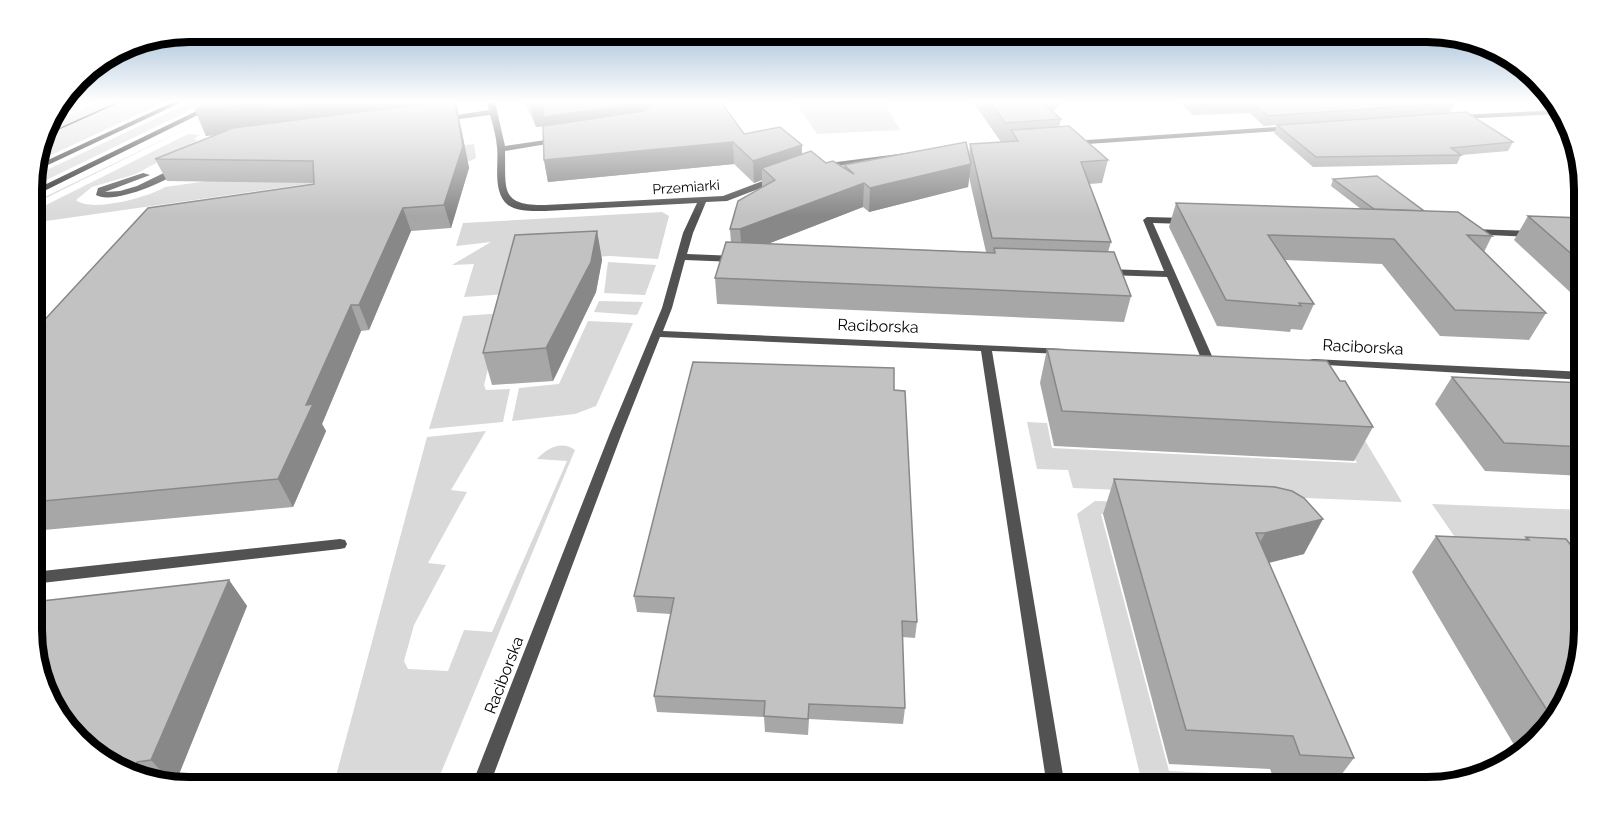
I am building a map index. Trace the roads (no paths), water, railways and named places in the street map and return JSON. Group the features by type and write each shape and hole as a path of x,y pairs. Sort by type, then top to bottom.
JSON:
{"main road":[{"path":"44,165 97,140"},
{"path":"42,189 142,140"}],"street":[{"name":"Przemiarki","path":"499,140 506,196 516,206 545,208 724,199 782,177"},
{"path":"501,149 562,140"},
{"path":"1065,144 1120,140"},
{"path":"813,168 864,159 924,153"},
{"path":"146,175 110,185 101,190 100,195 110,195 148,184 188,164"},
{"path":"655,334 667,308 688,233 703,200"},
{"path":"1194,222 1147,220 1206,356"},
{"path":"1454,231 1548,234"},
{"path":"681,257 741,259"},
{"path":"1099,271 1172,274"},
{"name":"Raciborska","path":"484,777 655,334 1079,352"},
{"path":"986,348 1054,777"},
{"name":"Raciborska","path":"1296,361 1574,375"},
{"path":"42,577 340,544"}]}
